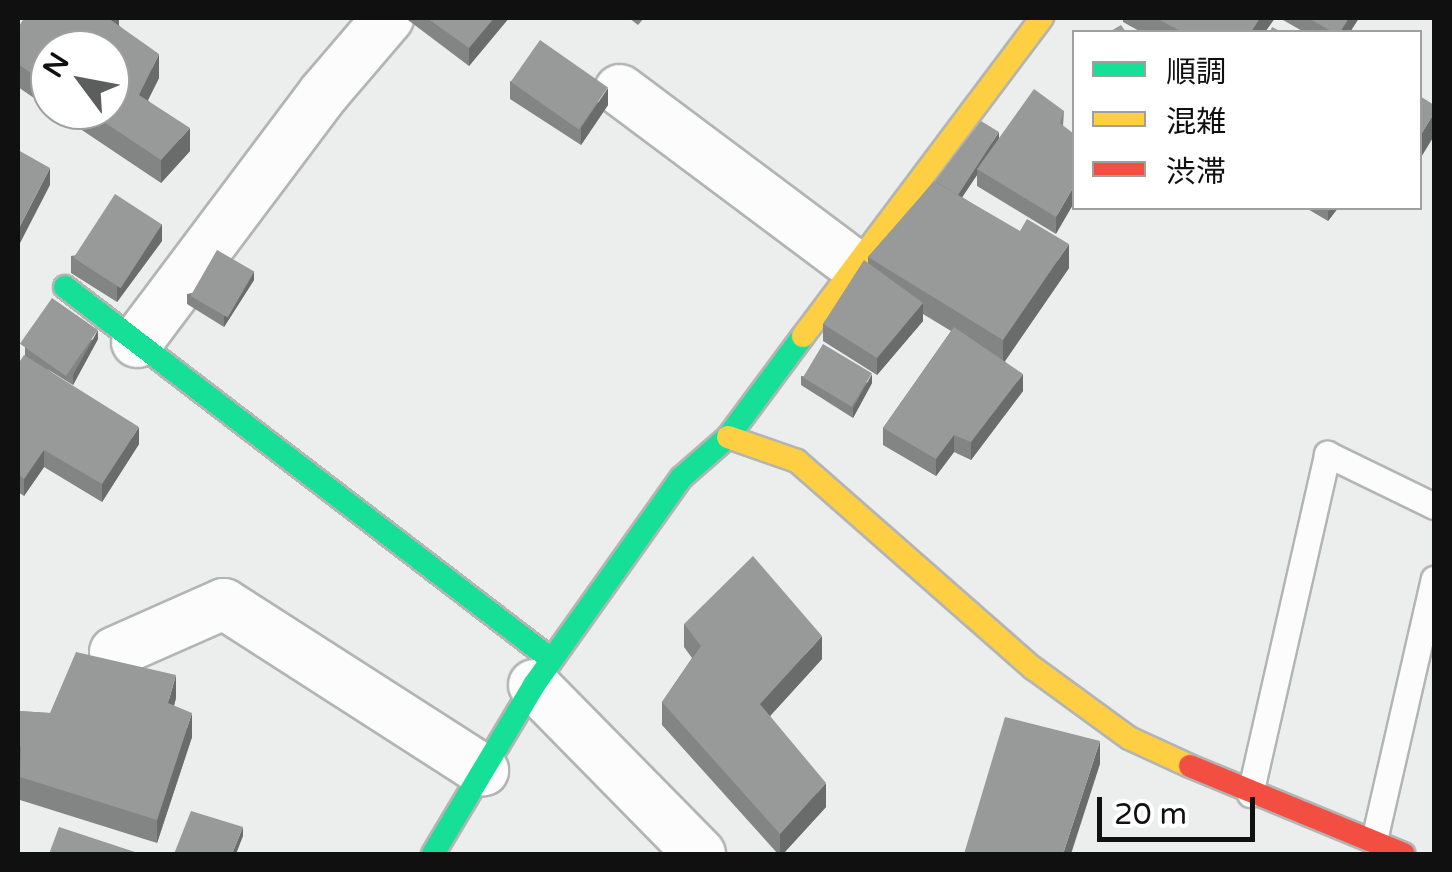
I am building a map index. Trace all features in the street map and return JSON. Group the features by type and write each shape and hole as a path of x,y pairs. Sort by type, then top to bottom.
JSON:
{"street":[{"path":"137,342 324,92 388,18"},
{"path":"432,854 543,672 681,478 728,437 1042,18"},
{"path":"620,90 855,266"},
{"path":"64,287 543,672 700,854"},
{"path":"728,437 797,461 1033,668 1129,738 1250,794 1404,854"},
{"path":"115,652 224,604 483,770"}],"lane":[{"path":"1250,794 1327,454 1434,506"},
{"path":"1374,840 1434,579"}],"building":[{"path":"24,18 108,18 125,30 30,30 30,72 18,64 18,28"},
{"path":"427,18 494,18 469,48"},
{"path":"1156,18 1260,18 1252,30 1178,30"},
{"path":"1308,18 1349,18 1341,30 1329,30"},
{"path":"130,34 159,54 139,95 190,128 161,160 116,130 130,130"},
{"path":"540,40 608,88 579,129 511,82"},
{"path":"1034,89 1064,111 1060,123 1072,132 1072,189 1056,217 977,169"},
{"path":"1422,97 1434,105 1434,113 1422,133"},
{"path":"981,121 999,132 958,195 935,181"},
{"path":"18,150 50,168 18,230"},
{"path":"934,181 1020,231 1027,219 1069,244 1003,340 868,257"},
{"path":"115,194 162,224 121,288 74,258"},
{"path":"217,250 254,272 228,317 190,296"},
{"path":"864,260 923,303 877,358 823,324"},
{"path":"52,298 98,330 66,376 20,344"},
{"path":"954,327 1023,374 971,442 954,435 936,459 883,428"},
{"path":"823,344 872,373 852,407 803,377"},
{"path":"24,355 139,427 102,484 44,450 24,479 18,474 18,364"},
{"path":"753,556 822,636 760,704 826,783 780,834 662,702 701,646 684,624"},
{"path":"76,652 176,675 168,703 192,713 157,820 20,777 18,711 50,713"},
{"path":"1005,717 1100,741 1063,854 964,854"},
{"path":"191,811 243,827 232,854 174,854"},
{"path":"59,827 141,854 49,854"}],"traffic: fast":[{"path":"65,287 552,660"},
{"path":"433,854 534,685 681,478 728,437 803,336"}],"traffic: slow":[{"path":"803,336 1042,18"},
{"path":"728,437 797,461 1033,668 1129,738 1190,766"}],"traffic: jam":[{"path":"1190,766 1404,854"}]}
